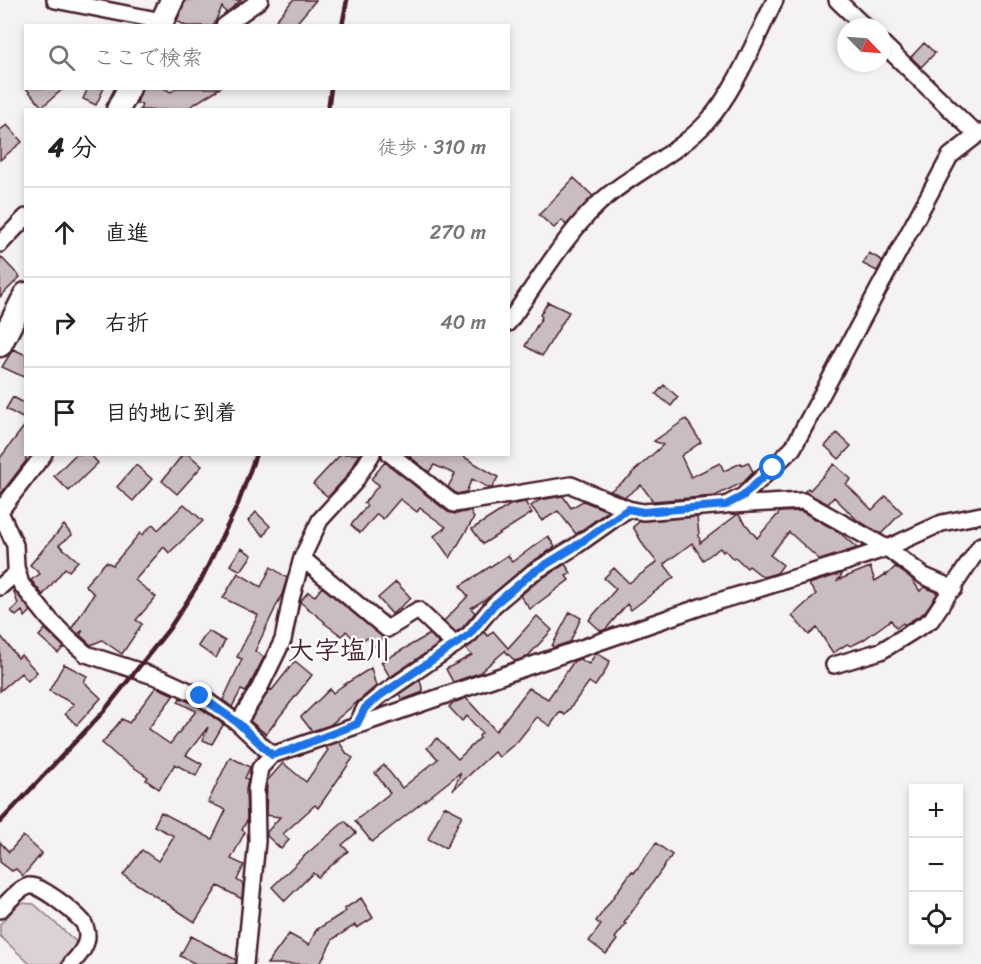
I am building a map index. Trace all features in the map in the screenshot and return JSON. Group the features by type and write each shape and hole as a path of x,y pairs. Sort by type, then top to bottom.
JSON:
{"highway":[{"path":"161,23 172,0"},
{"path":"119,108 128,90"},
{"path":"0,345 24,298"}],"street":[{"path":"55,0 161,23"},
{"path":"227,24 260,0"},
{"path":"510,320 570,236 596,205 683,143 705,124 742,67 775,0"},
{"path":"837,0 856,18"},
{"path":"726,505 743,496 792,448 950,156 978,133 891,51"},
{"path":"0,244 24,219"},
{"path":"42,456 0,511 15,545 17,572 21,584 50,620 86,654 163,679 200,696 238,723 272,755"},
{"path":"238,723 259,689 283,640 302,558 320,520 354,483 371,456"},
{"path":"393,456 454,504 571,485 628,509 643,512 803,501 887,548 924,576 954,589"},
{"path":"357,724 365,708 469,635 494,605 532,573 573,548 628,509"},
{"path":"245,964 257,841 256,790 260,768 272,755 706,605 887,548 942,523 981,514"},
{"path":"834,665 881,651 931,620 954,589 981,545"},
{"path":"302,558 387,629 418,610 454,645"},
{"path":"0,587 17,572"},
{"path":"0,910 22,889 32,886 38,887 60,902 84,924 87,938 84,948 71,964"}],"shaded area":[{"path":"20,903 34,904 80,945 65,964 30,964 0,936 0,924"}],"building":[{"path":"185,0 241,0 226,13 222,7 214,24 182,24 177,21"},
{"path":"293,0 316,0 296,24 273,24"},
{"path":"924,43 935,53 921,67 911,57"},
{"path":"28,90 62,90 42,107"},
{"path":"87,90 103,90 96,105 83,99"},
{"path":"141,90 171,92 174,90 217,90 188,108 141,108 142,105 137,103"},
{"path":"7,125 22,142 0,160 0,130"},
{"path":"574,178 593,196 566,225 562,220 554,228 539,215"},
{"path":"869,253 883,261 877,271 863,264"},
{"path":"0,256 20,277 0,297"},
{"path":"548,302 569,312 542,356 525,346"},
{"path":"13,349 24,354 24,377 2,367"},
{"path":"664,385 678,397 671,406 656,394"},
{"path":"13,397 24,403 24,419 6,409"},
{"path":"686,419 701,442 681,456 691,477 720,463 724,471 748,462 753,472 744,482 715,496 653,501 641,485 625,497 610,491 632,475 663,445 654,441"},
{"path":"24,427 26,461 0,495 0,458"},
{"path":"837,433 851,446 839,459 825,446"},
{"path":"74,456 92,456 98,463 69,491 54,476"},
{"path":"181,456 190,456 202,466 177,494 162,481"},
{"path":"339,456 359,456 346,477 328,497 313,484"},
{"path":"409,456 462,456 498,477 492,488 472,479 466,492 457,494 448,487 455,474 434,465 429,472"},
{"path":"385,462 448,512 455,514 470,511 474,518 450,558 434,536 446,527 420,508 417,512 400,499 383,519 377,514 360,533 351,525 367,506 364,503 379,485 371,479"},
{"path":"834,464 851,479 846,484 872,510 886,496 902,512 881,534 857,520 834,497 828,504 804,492 808,488 810,490"},
{"path":"136,465 152,479 133,501 117,487"},
{"path":"563,496 571,508 583,501 608,511 576,534 558,511 542,521 531,506 540,500"},
{"path":"525,502 532,513 483,544 472,529 510,505"},
{"path":"184,504 203,521 169,553 164,547 135,580 156,597 136,620 142,624 122,654 102,640 91,645 80,635 83,630 78,634 72,628 94,594 85,585 106,562 113,565 140,533 142,535 153,524 158,530"},
{"path":"801,511 839,532 857,548 820,560 789,532 770,555 783,565 777,573 763,577 749,566 747,568 735,557 733,559 720,548 703,560 692,543 664,564 674,577 631,610 627,604 606,629 601,631 589,620 616,589 604,578 614,568 629,583 657,562 633,527 640,521 697,517 700,543 738,514 757,538 780,512"},
{"path":"256,512 270,526 264,536 248,521"},
{"path":"64,525 72,535 59,545 78,561 69,571 65,568 43,595 31,580 40,574 30,565"},
{"path":"548,536 555,547 527,565 489,597 471,608 475,613 462,628 456,632 444,621 468,596 460,586 508,555 512,562"},
{"path":"241,548 252,555 241,571 230,565"},
{"path":"565,564 571,573 566,576 569,580 530,609 520,596"},
{"path":"271,567 287,578 282,594 255,651 264,657 246,692 241,690 232,707 223,700 242,659 237,657 258,615 223,598 238,573 261,587"},
{"path":"870,567 875,581 887,575 895,567 911,578 920,591 924,587 938,593 924,613 904,625 903,623 896,628 891,620 863,640 851,646 847,644 833,653 817,628 809,635 792,616 816,594 809,585 812,583 843,573 838,580"},
{"path":"396,582 411,598 392,614 378,598"},
{"path":"322,587 383,638 373,647 368,638 357,642 346,631 342,636 300,602 308,592 315,596"},
{"path":"13,589 31,611 25,617 22,611 16,616 11,611 18,604"},
{"path":"570,612 581,618 570,642 554,647 552,646"},
{"path":"537,616 552,630 527,657 515,661 506,650 479,673 453,682 446,669 472,655 466,649 484,632 488,636 493,631 508,648"},
{"path":"45,629 64,647 58,653 39,636"},
{"path":"208,631 225,641 216,658 198,646"},
{"path":"430,634 439,644 390,677 381,662"},
{"path":"0,635 18,658 21,655 37,672 28,681 21,673 0,691"},
{"path":"596,653 610,661 604,673 595,686 589,682 565,715 560,712 550,726 537,717 517,742 499,757 494,752 453,790 461,772 372,842 355,821 390,793 375,773 384,765 402,788 438,759 427,748 437,738 458,759 480,738 482,733 467,716 462,721 449,707 453,703 466,698 496,731 529,688 548,699 574,661 580,659 589,664"},
{"path":"295,661 312,675 266,734 250,721 270,689 272,690"},
{"path":"64,664 87,676 84,682 101,698 77,725 65,714 74,704 49,691"},
{"path":"371,668 376,686 330,725 312,731 301,717 330,689 333,693"},
{"path":"420,680 423,692 402,700 399,694"},
{"path":"156,687 174,695 148,729 170,744 196,711 178,702 180,698 195,704 224,725 212,744 203,740 208,727 186,755 202,764 196,776 175,764 159,789 146,780 148,777 102,743 122,719 129,723"},
{"path":"339,742 347,754 353,758 318,808 315,805 283,834 289,840 281,849 267,836 267,832 280,817 266,815 267,781 283,763 306,782 328,750 325,747"},
{"path":"230,757 250,767 245,778 248,779 247,820 242,830 245,832 231,859 244,865 237,880 243,884 242,899 218,886 195,922 123,875 142,850 158,861 174,836 154,826 161,812 212,839 226,810 208,802"},
{"path":"444,806 462,815 446,848 428,839"},
{"path":"345,821 356,833 342,845 348,851 318,877 313,873 285,901 272,887"},
{"path":"23,836 42,853 23,876 16,869 12,871 0,862 0,842 9,852"},
{"path":"656,843 672,855 624,923 626,924 615,938 617,940 606,954 589,941 601,925 596,921 632,871 634,873"},
{"path":"361,898 373,918 357,928 355,925 333,939 320,964 267,964 289,934 309,945 316,930 346,911 344,909"},
{"path":"191,936 236,960 235,964 196,964 180,956"}],"railway":[{"path":"342,24 347,0"},
{"path":"328,108 331,90"},
{"path":"0,822 104,711 169,629 201,580 238,504 255,456"}],"district":[{"name":"大字塩川","path":"340,650"}],"route":[{"path":"200,696 238,723 272,755 330,735 357,724 365,708 469,635 494,605 532,573 573,548 628,509 643,512 726,505 743,496 773,468"}]}
